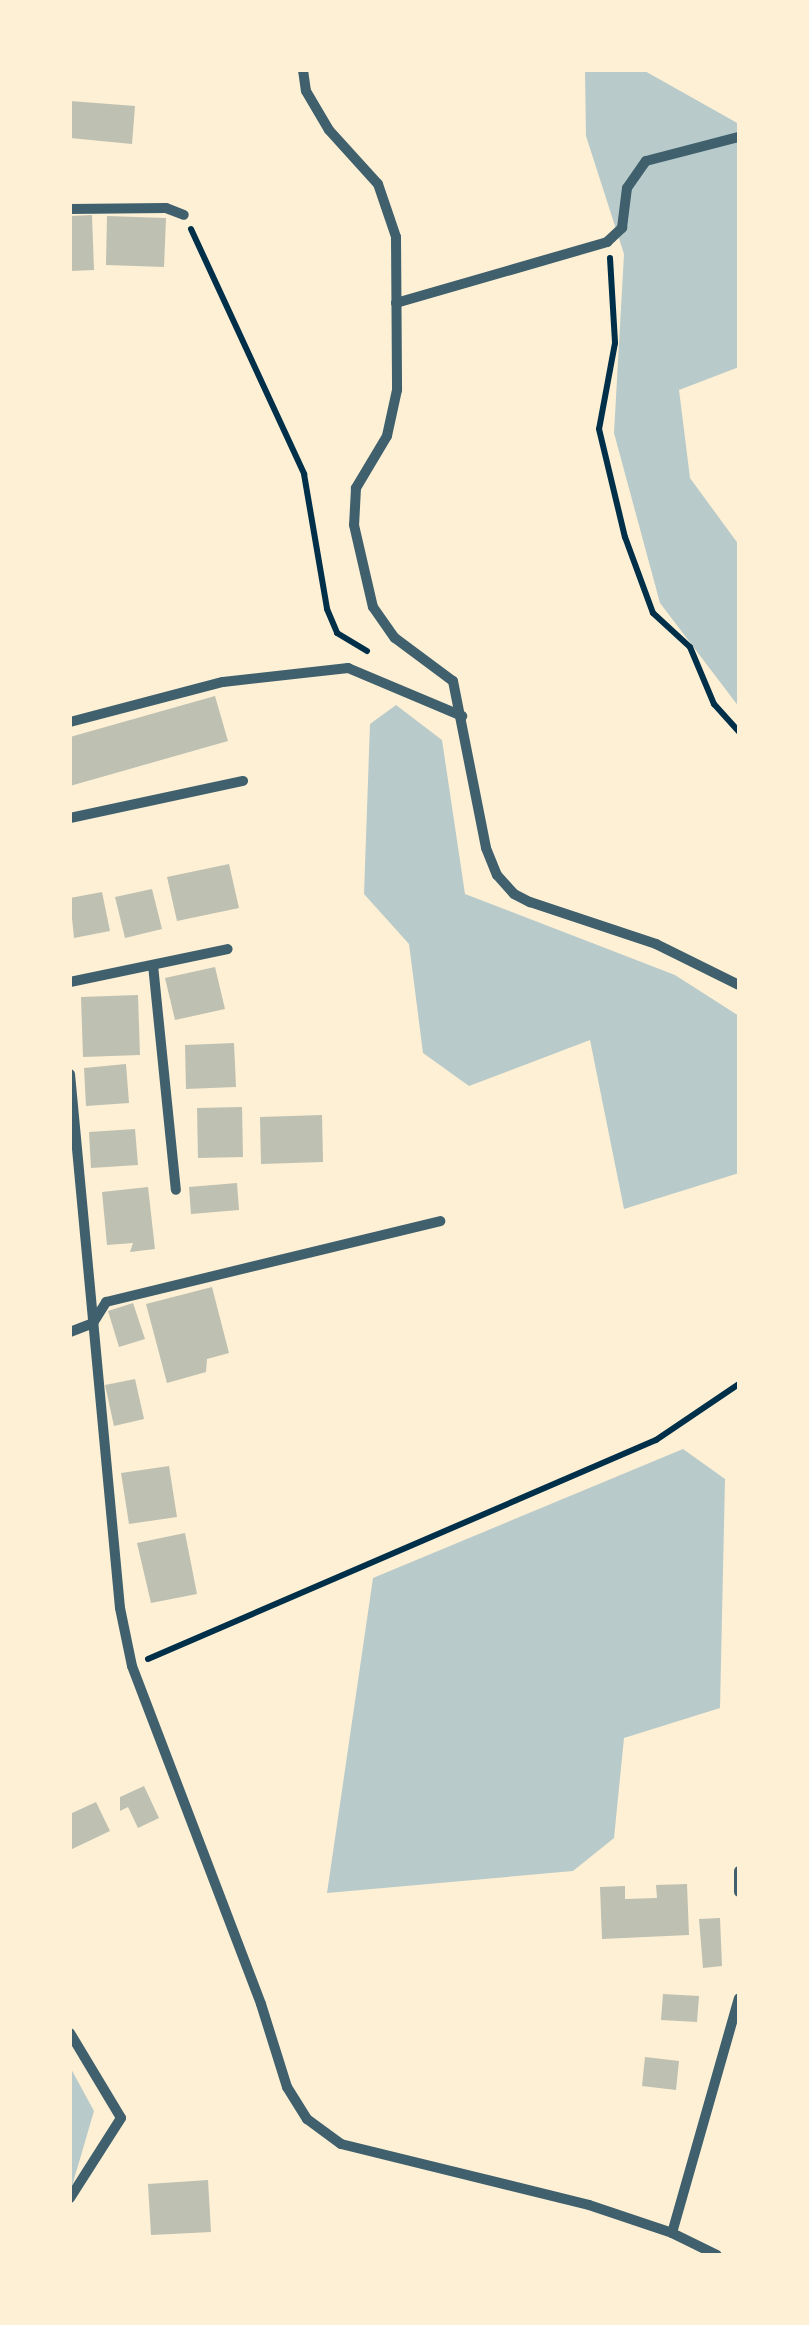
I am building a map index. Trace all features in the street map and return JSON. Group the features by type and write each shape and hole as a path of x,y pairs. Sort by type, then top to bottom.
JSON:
{"street":[{"path":"303,70 306,91 330,130 378,184 396,237 397,390 388,436 356,488 354,524 373,607 395,638 453,680 486,848 497,874 514,894 656,944 739,985"},
{"path":"396,302 607,242 622,228 627,188 646,161 739,137"},
{"path":"70,209 166,208 184,214"},
{"path":"70,722 223,682 348,668 462,716"},
{"path":"70,818 243,781"},
{"path":"70,982 228,949"},
{"path":"153,965 176,1190"},
{"path":"70,1074 120,1608 132,1666 261,2004 286,2086 307,2119 340,2144 382,2158 589,2205 672,2233 718,2255"},
{"path":"70,1332 93,1323 106,1302 440,1222"},
{"path":"739,1871 739,1892"},
{"path":"672,2233 739,1998"},
{"path":"70,2034 120,2118 70,2198"}],"path":[{"path":"184,214 304,474 327,609 337,632 384,661"},
{"path":"607,242 614,285 615,342 598,428 625,537 652,613 690,647 714,704 739,732"},
{"path":"132,1666 656,1440 739,1384"}],"shaded area":[{"path":"585,70 643,70 739,124 739,367 679,390 690,478 739,545 739,707 660,603 614,433 624,254 586,136"},
{"path":"396,705 442,740 465,894 675,975 739,1016 739,1173 624,1209 590,1040 469,1086 423,1053 409,944 364,894 370,724"},
{"path":"683,1449 725,1479 720,1708 624,1738 614,1838 573,1871 327,1893 373,1578"},
{"path":"70,2067 94,2111 70,2193"}],"building":[{"path":"70,101 135,106 132,144 70,138"},
{"path":"92,215 94,270 70,271 70,216"},
{"path":"107,216 166,218 164,267 106,265"},
{"path":"215,696 228,741 70,786 70,737"},
{"path":"229,864 239,908 177,921 167,877"},
{"path":"152,889 162,929 125,938 115,897"},
{"path":"102,892 110,931 74,938 70,898"},
{"path":"215,967 225,1009 175,1020 165,978"},
{"path":"138,995 140,1055 83,1057 81,997"},
{"path":"234,1043 236,1087 186,1089 185,1045"},
{"path":"126,1064 129,1103 86,1106 84,1068"},
{"path":"242,1107 243,1157 198,1158 197,1108"},
{"path":"322,1115 323,1162 261,1164 260,1117"},
{"path":"135,1129 138,1165 91,1168 89,1132"},
{"path":"237,1183 239,1210 191,1214 189,1187"},
{"path":"148,1187 155,1249 130,1252 133,1243 107,1245 102,1192"},
{"path":"212,1287 229,1353 207,1359 206,1372 167,1383 146,1304"},
{"path":"133,1303 145,1339 119,1347 108,1311"},
{"path":"135,1379 144,1419 114,1426 105,1385"},
{"path":"169,1466 177,1517 129,1524 121,1473"},
{"path":"185,1533 197,1594 151,1603 137,1543"},
{"path":"144,1786 159,1818 138,1828 128,1807 120,1811 120,1797"},
{"path":"96,1802 110,1831 70,1850 70,1814"},
{"path":"687,1884 689,1935 602,1939 600,1887 625,1886 625,1899 657,1898 656,1885"},
{"path":"720,1918 722,1966 703,1968 699,1919"},
{"path":"663,1994 699,1996 697,2022 661,2020"},
{"path":"645,2057 679,2061 676,2090 642,2086"},
{"path":"208,2180 211,2232 151,2235 148,2184"}]}
